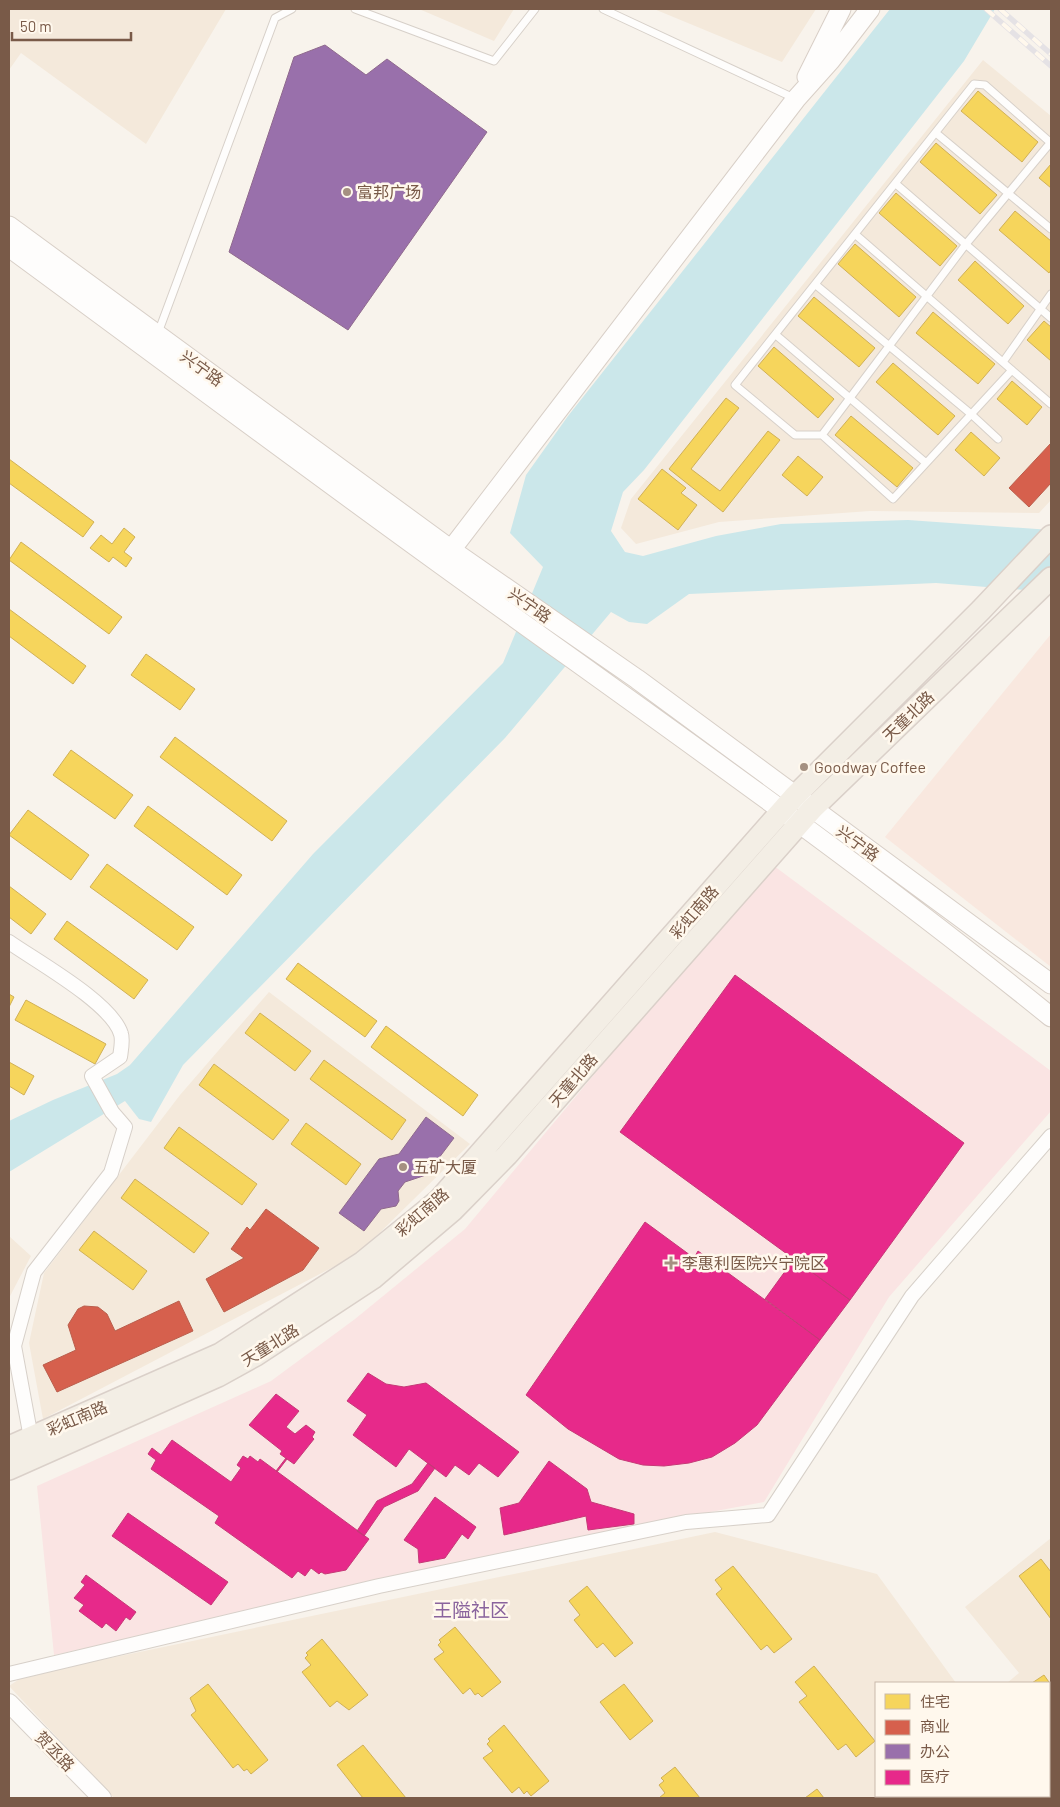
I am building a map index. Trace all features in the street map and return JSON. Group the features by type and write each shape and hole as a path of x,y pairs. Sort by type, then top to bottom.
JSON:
{"main road":[{"path":"796,99 841,9"},
{"path":"445,557 796,99 830,61 870,9"},
{"name":"兴宁路","path":"9,226 154,344"},
{"name":"兴宁路","path":"9,247 154,344 445,557 626,696 797,810 1051,984"},
{"name":"天童北路","path":"9,1469 218,1376 256,1355 373,1278 453,1210 506,1155 797,810 1051,536"},
{"name":"兴宁路","path":"445,557 638,679 1051,1017"},
{"name":"天童北路","path":"797,810 1023,606 1051,578"},
{"name":"彩虹南路","path":"9,1447 220,1354 363,1262 439,1200 797,810"}],"street":[{"path":"9,942 97,1002 113,1019 121,1035 120,1056 92,1076 112,1112 125,1127 111,1172 34,1272 14,1346 32,1438"},
{"path":"9,1674 456,1570 686,1522 768,1515 912,1296 1051,1136"},
{"name":"贺丞路","path":"9,1703 102,1798"}],"lane":[{"path":"154,344 275,18 292,9"},
{"path":"355,9 494,61 535,9"},
{"path":"603,9 796,99"},
{"path":"822,435 928,297 966,244 1051,143 980,83 974,84 735,385 795,435 822,435 893,499 1012,370"},
{"path":"936,133 1051,229"},
{"path":"896,184 1051,318"},
{"path":"856,235 1051,404"},
{"path":"816,285 971,414 998,440"},
{"path":"1003,362 1051,294"},
{"path":"776,334 926,463"}],"shaded area":[{"path":"9,9 226,9 146,144 21,53 9,70"},
{"path":"419,9 514,9 494,41"},
{"path":"654,9 816,9 782,62"},
{"path":"983,60 1051,116 1051,500 1039,513 870,511 719,522 636,544 621,528 631,499"},
{"path":"1051,634 1051,967 885,837"},
{"name":"李惠利医院兴宁院区","path":"774,866 1051,1071 1051,1111 889,1297 764,1502 689,1516 54,1655 37,1486 271,1381 355,1319 465,1229 659,997"},
{"path":"269,992 470,1144 358,1254 43,1419 29,1343 44,1273 180,1095"},
{"path":"9,1236 31,1256 9,1298"},
{"path":"715,1532 877,1574 955,1682 875,1682 875,1797 985,1798 114,1798 9,1686 24,1676"},
{"path":"1051,1538 1051,1720 1050,1682 1008,1682 1019,1673 965,1607"}],"water":[{"path":"890,9 995,9 964,61 644,470 623,492 611,531 625,552 643,556 716,536 781,524 908,520 1051,530 1051,592 936,583 689,594 647,624 629,622 611,612 505,738 183,1065 151,1122 139,1119 125,1101 9,1172 9,1121 53,1100 117,1074 130,1065 313,854 503,663 543,567 510,533 526,475 568,416"}],"building: 住宅":[{"path":"978,91 1038,142 1022,162 961,111"},
{"path":"936,143 997,195 980,214 920,162"},
{"path":"1051,164 1051,188 1039,178"},
{"path":"896,193 957,246 940,266 879,213"},
{"path":"1015,211 1051,241 1051,270 1049,273 999,230"},
{"path":"855,244 916,297 899,317 838,264"},
{"path":"975,261 1024,306 1008,324 958,280"},
{"path":"814,297 875,348 859,367 798,316"},
{"path":"933,312 995,364 978,384 916,333"},
{"path":"1044,321 1051,327 1051,361 1027,340"},
{"path":"774,347 834,399 818,418 758,366"},
{"path":"893,363 955,416 938,435 876,382"},
{"path":"1012,381 1042,407 1027,425 997,399"},
{"path":"726,398 739,408 691,469 720,491 768,431 780,440 723,512 669,469"},
{"path":"851,416 913,468 897,487 835,435"},
{"path":"971,432 1000,458 984,476 955,450"},
{"path":"798,456 823,477 807,496 782,475"},
{"path":"9,459 94,522 83,537 9,483"},
{"path":"662,469 686,488 681,493 697,505 678,530 638,499"},
{"path":"124,528 135,537 124,552 132,558 126,567 113,557 109,562 90,548 101,535 112,544"},
{"path":"21,542 122,617 109,634 9,560"},
{"path":"9,609 86,666 73,684 9,636"},
{"path":"146,654 195,689 180,710 131,675"},
{"path":"175,737 287,821 272,841 160,757"},
{"path":"71,750 133,795 115,819 53,775"},
{"path":"148,806 242,875 227,895 134,826"},
{"path":"28,810 89,855 71,880 9,835"},
{"path":"107,864 194,927 177,950 90,887"},
{"path":"9,886 46,914 31,934 9,917"},
{"path":"67,921 148,980 134,999 54,939"},
{"path":"298,963 377,1021 365,1037 286,979"},
{"path":"9,994 14,997 9,1007"},
{"path":"26,1000 106,1044 95,1064 15,1020"},
{"path":"260,1013 311,1051 295,1071 245,1033"},
{"path":"386,1026 478,1095 463,1116 371,1047"},
{"path":"324,1060 406,1120 392,1140 310,1079"},
{"path":"9,1062 34,1076 24,1095 9,1086"},
{"path":"214,1064 289,1120 273,1140 199,1085"},
{"path":"306,1123 361,1164 346,1185 291,1144"},
{"path":"179,1127 257,1184 242,1205 164,1148"},
{"path":"135,1179 209,1233 194,1253 121,1198"},
{"path":"94,1231 147,1271 133,1290 79,1250"},
{"path":"1041,1559 1051,1572 1051,1619 1019,1576"},
{"path":"733,1566 792,1639 774,1653 767,1645 761,1650 716,1594 722,1589 715,1580"},
{"path":"587,1586 633,1643 615,1657 603,1643 597,1648 574,1620 580,1615 569,1601"},
{"path":"455,1627 501,1682 482,1697 478,1693 475,1695 470,1688 463,1694 434,1659 444,1652 438,1645 441,1642 439,1640"},
{"path":"322,1639 368,1695 349,1710 337,1701 330,1707 302,1672 311,1665 305,1658 308,1655 306,1653"},
{"path":"814,1666 875,1741 856,1757 846,1744 838,1750 799,1702 807,1696 795,1682"},
{"path":"1044,1675 1049,1682 1034,1682"},
{"path":"208,1684 268,1760 251,1774 247,1769 244,1771 238,1764 233,1768 191,1715 196,1711 190,1698"},
{"path":"624,1684 653,1721 630,1740 600,1702"},
{"path":"1050,1684 1051,1685 1050,1712"},
{"path":"504,1725 549,1781 531,1796 527,1791 524,1794 519,1787 512,1793 483,1758 493,1751 487,1744 490,1741 488,1739"},
{"path":"363,1745 406,1798 363,1798 337,1765"},
{"path":"675,1767 700,1798 659,1798 665,1793 659,1785 664,1781 661,1778"},
{"path":"817,1789 824,1798 805,1798"}],"building: 商业":[{"path":"1051,443 1051,483 1029,507 1009,488"},
{"path":"266,1209 319,1248 303,1270 224,1312 206,1279 244,1258 231,1249 247,1227 250,1230"},
{"path":"179,1301 193,1331 57,1392 43,1365 76,1350 68,1325 78,1309 84,1306 98,1307 107,1314 115,1331"}],"building: 办公":[{"name":"富邦广场","path":"325,45 366,75 387,59 487,132 348,330 229,252 294,57"},
{"name":"五矿大厦","path":"426,1117 454,1138 426,1175 405,1182 398,1191 399,1201 396,1206 381,1209 364,1231 339,1213 379,1159 399,1154"}],"building: 医疗":[{"path":"735,975 964,1143 850,1300 620,1132"},
{"path":"645,1222 694,1258 698,1251 820,1340 757,1425 735,1443 712,1457 689,1463 664,1466 643,1465 619,1459 568,1429 526,1395"},
{"path":"794,1259 850,1300 820,1340 765,1299"},
{"path":"368,1373 386,1384 404,1387 426,1383 519,1452 498,1477 479,1463 469,1475 455,1465 446,1477 409,1449 396,1467 353,1435 367,1415 347,1401"},
{"path":"276,1394 299,1411 286,1427 295,1434 306,1425 315,1432 312,1437 314,1439 294,1464 280,1454 282,1451 249,1425"},
{"path":"172,1440 231,1482 241,1468 237,1465 243,1456 248,1459 250,1456 258,1462 260,1459 369,1539 346,1570 325,1574 321,1572 319,1574 311,1568 305,1576 298,1571 292,1578 215,1523 219,1516 151,1469 156,1460 148,1454 152,1448 161,1455"},
{"path":"287,1459 277,1472 276,1471"},
{"path":"549,1461 587,1489 591,1502 634,1514 634,1524 588,1530 586,1516 504,1535 500,1508 519,1503"},
{"path":"428,1463 435,1468 418,1491 384,1507 364,1536 357,1531 377,1501 412,1484"},
{"path":"435,1497 476,1527 468,1539 462,1534 445,1558 419,1563 418,1549 404,1540"},
{"path":"128,1513 228,1582 211,1605 112,1536"},
{"path":"86,1575 136,1612 130,1620 126,1617 116,1631 106,1623 102,1628 79,1611 84,1605 74,1598 85,1585 81,1582"}],"railway":[{"path":"986,9 1051,66"},
{"path":"1000,9 1051,54"}],"place":[{"name":"富邦广场","path":"347,192"},
{"name":"Goodway Coffee","path":"804,767"},
{"name":"五矿大厦","path":"403,1167"},
{"name":"李惠利医院兴宁院区","path":"671,1263"}],"district":[{"name":"王隘社区","path":"471,1610"}]}
